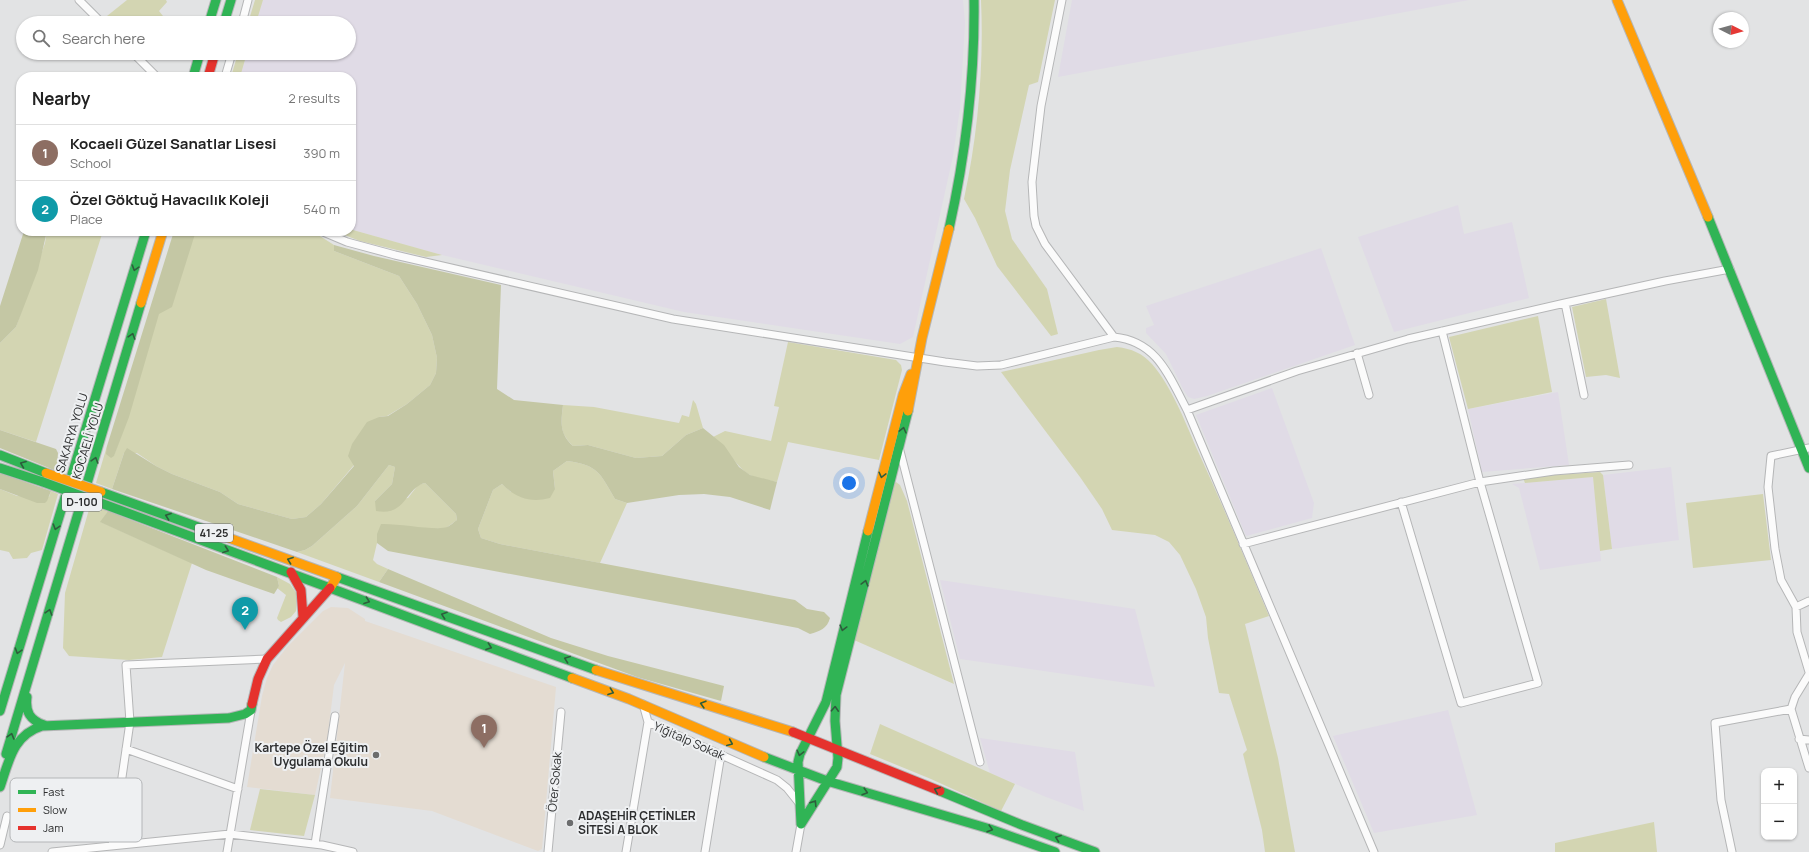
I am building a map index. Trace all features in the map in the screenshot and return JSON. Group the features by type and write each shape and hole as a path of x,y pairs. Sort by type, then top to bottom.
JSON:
{"main road":[{"path":"211,16 216,0"},
{"path":"226,16 231,0"},
{"path":"801,824 837,767 835,721 837,690 911,398 917,358 946,241 964,155 971,90 974,0"},
{"path":"1617,0 1730,269 1767,364 1806,449 1809,468"},
{"path":"194,72 198,60"},
{"path":"209,72 213,60"},
{"name":"SAKARYA YOLU","path":"0,710 144,236"},
{"name":"KOCAELİ YOLU","path":"0,773 162,236"},
{"path":"801,824 799,803 799,752 820,717 826,702 838,649 903,395 917,358"},
{"path":"0,455 45,477"},
{"path":"0,468 45,477"},
{"name":"41-25","path":"45,477 101,492 627,681 744,716 807,737"},
{"name":"41-25","path":"45,477 98,502 212,545 291,572 330,588 643,704 754,753 799,770"},
{"path":"291,572 301,590 303,617"},
{"path":"303,617 310,600 327,573"},
{"path":"0,787 14,751 20,740 26,733 44,726 229,718 245,714 251,710 258,679 267,659 338,577"},
{"path":"33,666 26,701 27,714 35,723 44,726"},
{"path":"0,698 8,683"},
{"path":"807,737 1022,825 1095,852"},
{"path":"799,770 827,781 990,829 1055,852"}],"street":[{"path":"79,0 95,16"},
{"path":"244,16 248,0"},
{"path":"1062,0 1041,106 1032,182 1034,216 1036,226 1045,244 1114,337"},
{"path":"140,60 152,72"},
{"path":"226,72 230,60"},
{"path":"332,236 346,242 395,255 673,319 917,358 977,366 1001,365 1114,337 1133,340 1147,348 1157,357 1187,410 1374,852"},
{"path":"1187,410 1291,373 1357,353 1565,302 1730,269"},
{"path":"1565,302 1584,394"},
{"path":"1401,502 1461,703 1538,684 1480,482 1442,331"},
{"path":"1357,353 1369,395"},
{"path":"899,447 980,762"},
{"path":"1806,449 1771,456 1768,478 1770,512 1778,567 1781,580 1796,607 1797,632 1809,673 1795,697 1791,709 1809,768"},
{"path":"1243,544 1480,482 1554,471 1629,465"},
{"path":"1796,607 1809,601"},
{"path":"122,778 130,722 126,665 267,659"},
{"path":"643,704 648,722"},
{"path":"1732,852 1721,794 1715,723 1791,709"},
{"path":"228,852 251,710"},
{"name":"Öter Sokak","path":"548,852 561,712"},
{"path":"315,844 335,716"},
{"name":"Yiğitalp Sokak","path":"626,852 648,722 776,780 787,788 799,803"},
{"path":"1799,739 1809,740"},
{"path":"126,749 238,789"},
{"path":"705,852 721,754"},
{"path":"0,845 7,816"},
{"path":"796,852 801,824"},
{"path":"52,852 230,834 315,844 353,852"},
{"path":"112,846 113,842"}],"shaded area":[{"path":"263,0 963,0 965,23 960,108 953,156 913,337 900,344 684,312 442,255 356,231 356,72 241,72 245,60 356,60 356,16 258,16"},
{"path":"1072,0 1469,0 1058,77"},
{"path":"1458,205 1464,234 1512,222 1529,298 1394,332 1358,237"},
{"path":"1321,248 1355,345 1207,396 1194,399 1188,397 1166,354 1146,333 1146,328 1154,325 1146,306"},
{"path":"1272,388 1314,503 1312,518 1246,536 1196,415"},
{"path":"1558,392 1569,465 1482,472 1468,409"},
{"path":"1671,467 1679,540 1612,549 1603,475"},
{"path":"1593,477 1601,561 1540,570 1519,488 1512,484"},
{"path":"940,580 1135,609 1155,687 960,659"},
{"path":"331,607 348,608 365,619 365,621 556,687 542,849 538,851 432,811 330,798 345,663 334,685 327,741 315,795 247,787 262,696 267,678 273,665 287,647 323,611"},
{"path":"1448,710 1477,815 1374,833 1333,736"},
{"path":"980,738 1075,752 1084,811 1046,797 990,773"}],"green space":[{"path":"127,0 166,0 167,2 159,11 163,16 107,16"},
{"path":"255,0 263,0 258,16 250,16"},
{"path":"981,0 1055,0 1038,82 1029,85 1010,170 1005,211 1012,239 1047,289 1058,334 1051,336 997,266 975,218 964,199 973,150 979,100 982,50"},
{"path":"236,60 245,60 241,72 232,72"},
{"path":"356,231 442,255 426,257 360,241 347,236 356,236"},
{"path":"22,236 46,236 38,270 16,327 0,343 0,306"},
{"path":"46,236 101,236 36,442 0,430 0,343 16,327"},
{"path":"172,236 194,236 172,307 159,314 129,417 114,456 111,458 106,454 107,446"},
{"path":"194,236 320,236 334,245 334,251 399,276 417,304 432,335 437,358 436,373 430,385 407,404 387,416 379,417 354,465 321,504 306,517 292,519 238,504 220,492 172,474 156,466 137,453 124,453 112,489 96,483 107,446 107,454 114,455 158,315"},
{"path":"334,245 374,256 501,285 497,389 514,400 563,405 563,432 573,446 588,445 636,458 662,456 686,435 703,428 724,445 739,467 750,475 777,482 770,510 730,497 704,494 679,495 627,503 615,499 606,483 592,468 567,461 553,471 555,489 550,498 536,500 524,498 513,493 502,484 493,490 478,529 481,538 500,544 795,600 807,609 824,612 830,618 827,625 820,631 810,634 798,628 388,551 377,543 377,534 381,524 442,528 457,520 456,514 425,483 413,490 394,510 386,512 376,511 375,501 392,484 395,467 389,465 357,506 312,546 297,552 112,489 127,448 156,466 172,474 220,492 238,504 292,519 306,517 321,504 354,466 348,456 352,444 367,422 379,417 388,416 407,404 430,385 436,373 437,358 432,335 417,304 399,276 334,251"},
{"path":"1606,299 1620,378 1606,375 1586,377 1572,307"},
{"path":"1538,316 1552,392 1468,409 1449,337"},
{"path":"788,342 896,360 901,365 902,370 879,460 788,442 777,482 756,478 745,472 713,437 725,431 771,441 779,407 774,406"},
{"path":"1117,347 1136,352 1148,360 1159,373 1171,393 1215,489 1269,616 1245,624 1278,758 1295,852 1265,852 1262,830 1243,754 1247,750 1229,694 1219,693 1208,638 1206,617 1196,589 1180,555 1169,542 1155,535 1112,530 1102,509 1080,477 1001,372"},
{"path":"693,400 696,404 703,428 686,435 662,456 636,458 588,445 573,446 565,437 563,432 563,405 594,407 679,423 682,415 689,417"},
{"path":"0,430 56,449 58,453 57,466 54,470 0,448"},
{"path":"567,461 592,468 606,483 615,499 627,503 600,563 500,544 481,538 478,529 493,490 502,484 511,492 555,489 553,471"},
{"path":"389,465 395,467 392,484 375,501 408,498 418,485 425,483 456,514 457,520 446,528 377,534 377,543 373,560 377,564 388,569 379,582 297,552 312,546 357,506"},
{"path":"1600,472 1603,475 1612,549 1600,551 1593,477 1525,483 1523,478"},
{"path":"0,473 51,491 47,501 45,503 37,503 0,489"},
{"path":"896,482 900,485 907,501 954,684 854,640"},
{"path":"0,489 17,496 49,497 51,491 58,494 42,550 31,553 27,558 13,559 9,552 0,550"},
{"path":"1763,494 1771,560 1693,568 1686,503"},
{"path":"90,506 108,511 101,522 192,563 162,657 129,660 69,656 63,648 65,593"},
{"path":"108,511 277,577 279,586 274,594 206,570 100,522"},
{"path":"388,569 551,638 608,656 724,686 721,701 637,677 379,582"},
{"path":"277,577 290,584 297,594 296,611 291,617 281,622 277,618 286,595 277,588 279,586"},
{"path":"880,724 1015,784 1001,811 931,779 870,754"},
{"path":"260,789 315,795 304,836 250,830"},
{"path":"1654,822 1657,852 1555,852 1555,843"}],"traffic: fast":[{"path":"211,16 216,0"},
{"path":"226,16 231,0"},
{"path":"949,229 965,144 973,58 974,0"},
{"path":"194,72 198,60"},
{"path":"1708,217 1809,468"},
{"path":"0,711 144,236"},
{"path":"6,754 141,303"},
{"path":"801,824 837,767 838,758 835,721 836,695 908,411"},
{"path":"0,455 46,473"},
{"path":"0,468 43,482"},
{"path":"43,482 98,502"},
{"path":"101,492 215,533"},
{"path":"98,502 330,588"},
{"path":"801,824 798,762 800,754 826,702 868,531"},
{"path":"337,577 596,670"},
{"path":"330,588 572,678"},
{"path":"27,697 27,707 30,715 35,721 44,725"},
{"path":"0,787 18,742 32,730 42,726 229,718 245,714 251,710 252,704"},
{"path":"764,757 827,781 990,829 1055,852"},
{"path":"940,791 1022,825 1095,852"}],"traffic: slow":[{"path":"1617,0 1708,217"},
{"path":"908,411 922,338 949,229"},
{"path":"141,303 161,236"},
{"path":"868,531 903,395 911,374"},
{"path":"46,473 101,492"},
{"path":"215,533 337,577 330,588"},
{"path":"596,670 793,732"},
{"path":"572,678 629,699 764,757"}],"traffic: jam":[{"path":"209,72 213,60"},
{"path":"291,572 301,590 303,617"},
{"path":"252,704 258,679 267,659 330,588"},
{"path":"793,732 940,791"}],"place":[{"name":"Özel Göktuğ Havacılık Koleji","path":"245,630"},
{"name":"Kocaeli Güzel Sanatlar Lisesi","path":"484,748"},
{"name":"Kartepe Özel Eğitim Uygulama Okulu","path":"376,755"},
{"name":"ADAŞEHİR ÇETİNLER SİTESİ A BLOK","path":"570,823"}]}
